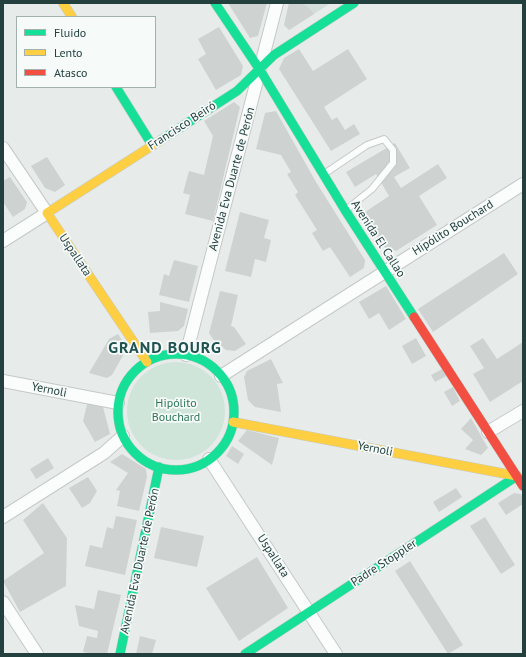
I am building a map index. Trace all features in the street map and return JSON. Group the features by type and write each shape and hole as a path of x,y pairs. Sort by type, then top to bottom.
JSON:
{"street":[{"path":"63,3 71,16"},
{"name":"Avenida El Callao","path":"215,3 260,70 345,210 488,432 521,478"},
{"name":"Avenida Eva Duarte de Perón","path":"186,355 277,3"},
{"name":"Francisco Beiró","path":"3,242 47,212 237,91 274,55 354,3"},
{"path":"117,88 152,145"},
{"name":"Uspallata","path":"3,148 147,362"},
{"name":"Hipólito Bouchard","path":"220,376 523,184"},
{"path":"174,354 186,355 199,359 211,366 228,387 234,410 233,422 225,442 209,459 198,465 176,470 159,467 144,460 132,450 123,436 118,420 118,403 125,383 132,374 147,362 160,356 174,354"},
{"name":"Yernoli","path":"3,381 118,403"},
{"path":"488,432 523,411"},
{"name":"Yernoli","path":"233,422 521,478"},
{"path":"3,517 104,453 123,436"},
{"name":"Uspallata","path":"209,459 336,654"},
{"name":"Avenida Eva Duarte de Perón","path":"120,654 159,467"},
{"name":"Padre Stoppler","path":"245,654 309,611 521,478"},
{"path":"3,602 37,654"}],"lane":[{"path":"324,175 368,145 384,139 394,150 393,163 372,189 345,210"}],"shaded area":[{"path":"289,3 331,3 289,30 284,25"}],"green space":[{"name":"Hipólito Bouchard","path":"176,362 195,366 211,376 221,392 225,411 221,430 211,446 195,456 176,460 157,456 141,446 131,430 127,411 131,392 141,376 157,366"}],"building":[{"path":"228,3 267,3 258,36 250,38"},
{"path":"289,3 299,3 307,6 314,14 289,30 284,25"},
{"path":"219,27 243,66 241,75 216,90 198,59 206,54 198,39"},
{"path":"299,49 313,71 348,49 367,79 324,107 332,120 337,117 345,130 354,124 360,134 331,151 279,69 284,58"},
{"path":"234,102 240,107 213,221 185,214 190,195 183,193 189,171 204,175 213,136 204,121"},
{"path":"276,111 316,182 365,260 364,268 350,277 330,247 323,251 312,233 317,230 295,195 298,192 287,174 291,172 281,155 256,149 265,113"},
{"path":"395,143 410,168 394,177 401,188 438,164 447,178 419,196 437,225 396,251 385,248 362,214 389,196 376,174 355,187 346,172"},
{"path":"47,157 65,185 55,192 45,188 31,166"},
{"path":"10,177 27,202 25,209 13,217 3,202 3,181"},
{"path":"240,212 269,220 264,238 271,240 266,262 255,259 251,277 225,271"},
{"path":"504,253 518,274 433,332 418,309"},
{"path":"174,260 198,266 189,302 159,295 164,274 169,276"},
{"path":"386,286 406,319 389,330 379,313 369,319 359,302"},
{"path":"220,291 238,295 231,326 234,327 246,344 235,351 226,350 213,339 209,333"},
{"path":"160,302 188,309 184,326 178,331 150,333 148,312 160,311"},
{"path":"118,334 125,345 125,352 112,375 107,378 89,373 109,339"},
{"path":"416,338 426,356 412,364 402,346"},
{"path":"483,338 497,359 523,342 523,381 490,402 473,374 484,368 470,346"},
{"path":"271,359 283,383 277,384 281,412 255,407 248,400 244,377 247,371"},
{"path":"444,368 448,375 435,382 431,375"},
{"path":"453,387 460,401 452,406 444,392"},
{"path":"88,400 102,403 110,434 95,442 83,421"},
{"path":"471,418 488,448 481,455 465,449 473,440 461,429"},
{"path":"247,430 279,438 272,465 238,441"},
{"path":"232,446 244,454 238,464 226,456"},
{"path":"122,454 146,469 147,477 139,511 117,506 120,491 116,490 128,473 110,462"},
{"path":"48,458 54,468 36,479 30,469"},
{"path":"88,477 97,491 90,503 82,508 69,488"},
{"path":"456,488 462,497 439,512 433,502"},
{"path":"514,493 521,494 523,504 506,515 498,503"},
{"path":"43,503 67,538 66,586 20,612 3,581 44,553 23,520"},
{"path":"116,516 137,520 125,575 85,566 90,545 102,548 107,527 113,529"},
{"path":"485,517 515,565 501,574 470,526"},
{"path":"161,527 204,536 197,567 154,558"},
{"path":"257,557 288,608 239,641 206,588"},
{"path":"410,561 463,645 448,654 395,571"},
{"path":"98,590 121,595 107,654 83,652 87,636 97,638 98,631 79,626 75,605 94,609"},
{"path":"140,636 156,640 152,654 136,654"}],"traffic: fast":[{"path":"215,3 260,70 345,210 414,317"},
{"path":"161,140 237,91 274,55 354,3"},
{"path":"117,88 152,145"},
{"path":"176,354 187,355 198,359 217,371 229,390 233,401 234,412 233,423 229,434 217,453 198,465 187,469 176,470 165,469 154,465 135,453 123,434 119,423 118,412 119,401 123,390 135,371 154,359 165,355 176,354"},
{"path":"120,654 159,467"},
{"path":"245,654 517,476"}],"traffic: slow":[{"path":"63,3 71,16"},
{"path":"147,362 47,213 161,140"},
{"path":"233,422 517,476"}],"traffic: jam":[{"path":"414,317 523,486"}],"district":[{"name":"GRAND BOURG","path":"165,348"}]}
